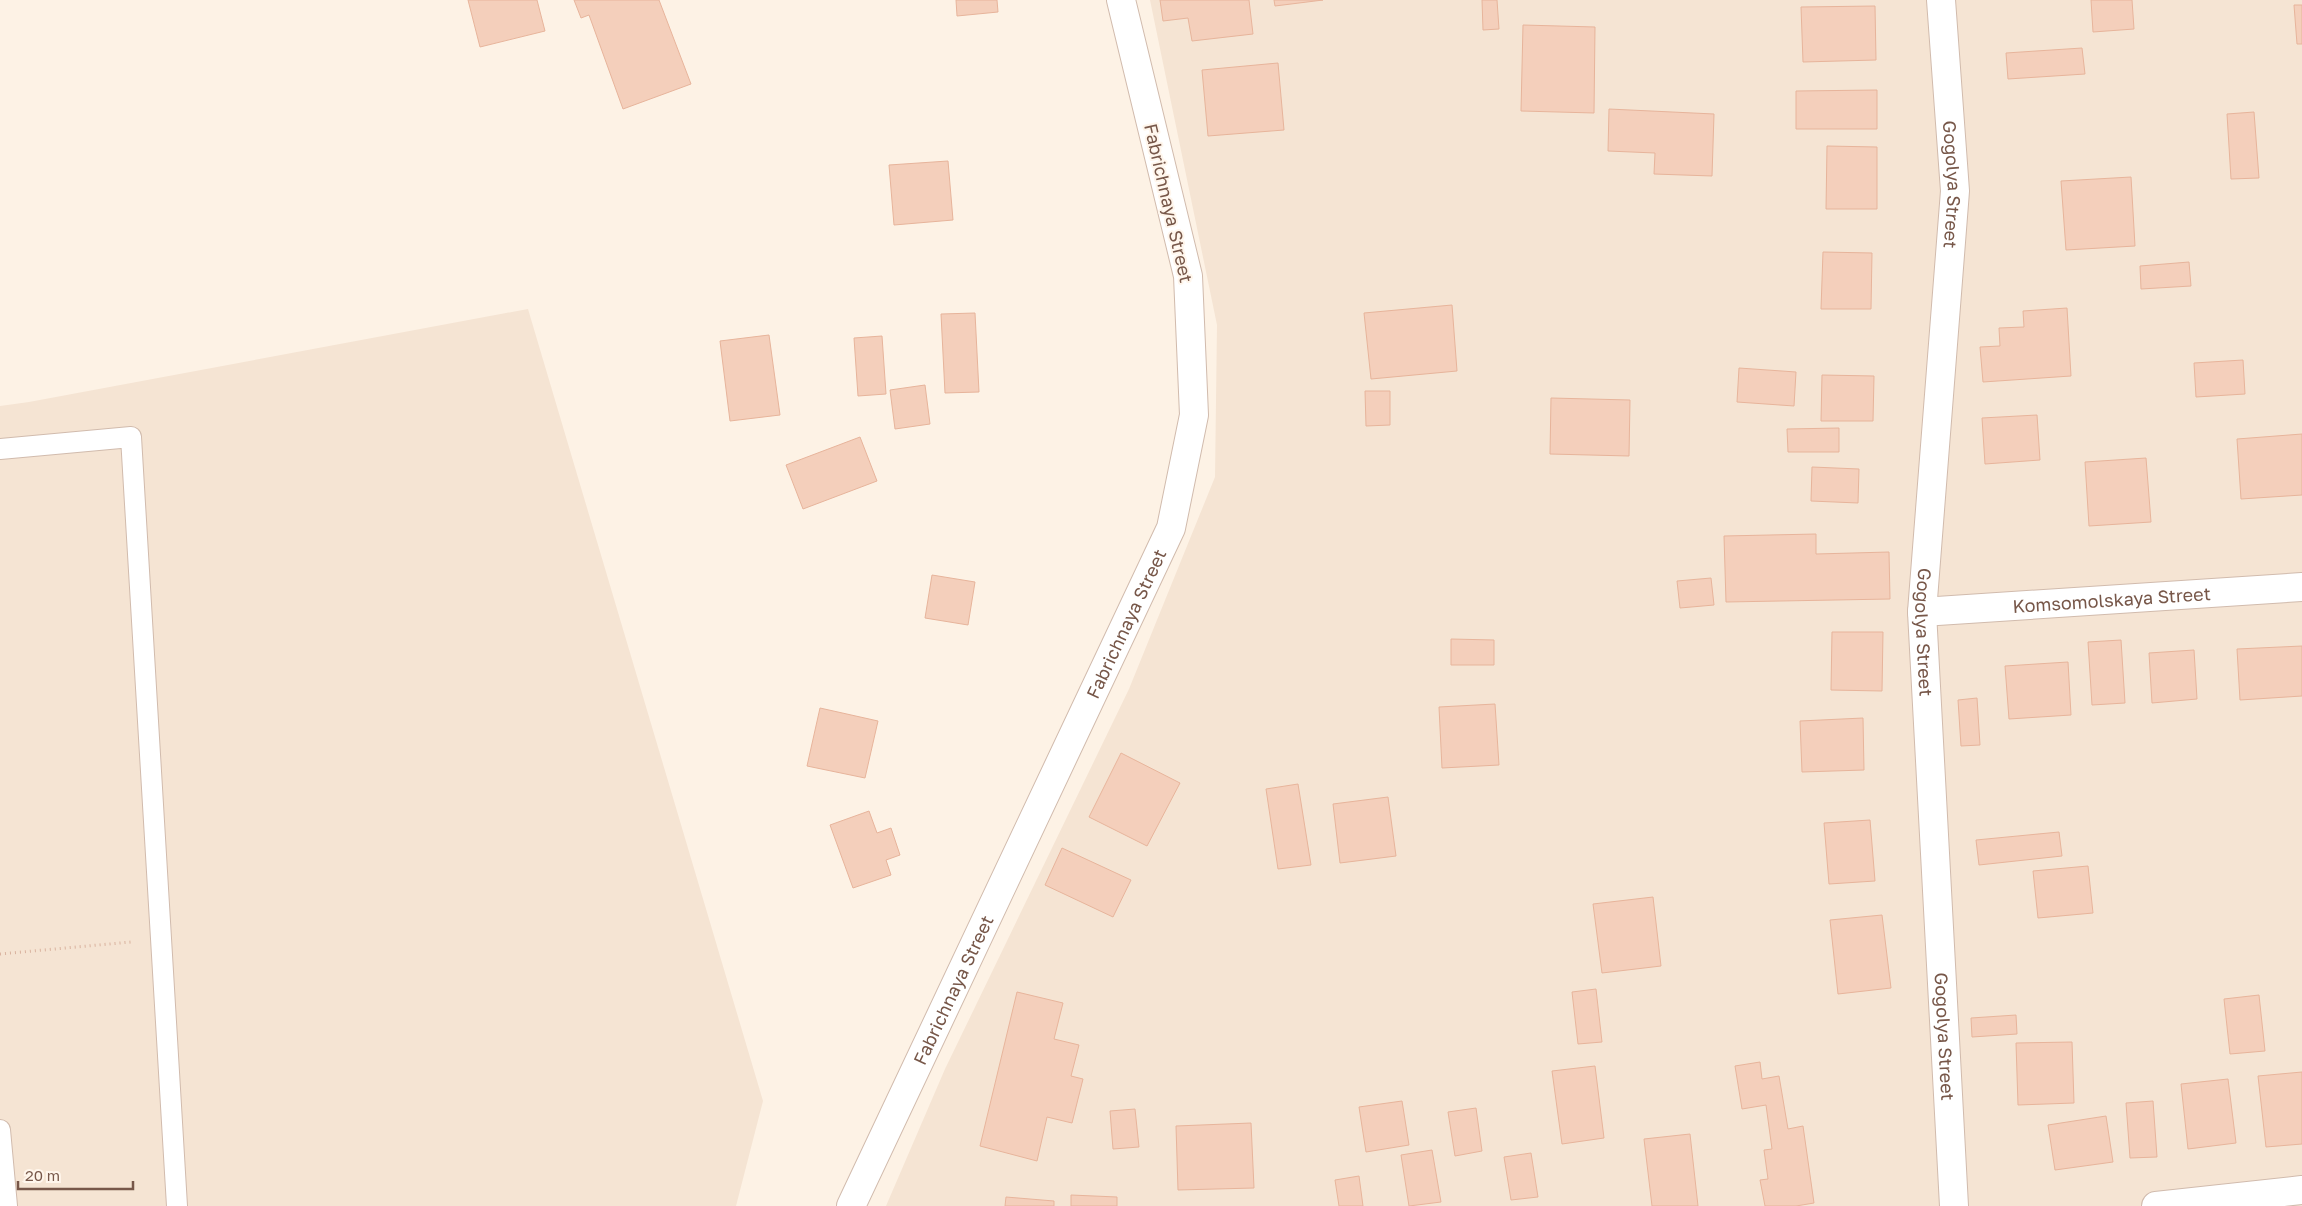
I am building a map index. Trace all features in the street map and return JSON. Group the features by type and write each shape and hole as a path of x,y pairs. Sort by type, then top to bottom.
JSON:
{"street":[{"name":"Fabrichnaya Street","path":"852,1206 1171,528 1194,415 1188,276 1121,0"},
{"name":"Gogolya Street","path":"1942,0 1955,191 1922,612 1954,1206"},
{"name":"Komsomolskaya Street","path":"1922,612 2302,587"},
{"path":"2156,1206 2302,1190"}],"lane":[{"path":"0,449 131,438 177,1206"},
{"path":"0,1130 7,1206"}],"path":[{"path":"0,954 162,940"}],"shaded area":[{"path":"1150,0 2302,0 2302,1206 886,1206 945,1069 1129,689 1215,477 1217,325"},
{"path":"528,309 763,1101 736,1206 0,1206 0,406"}],"building":[{"path":"468,0 537,0 545,31 480,47"},
{"path":"574,0 659,0 691,84 623,109 589,15 581,18"},
{"path":"956,0 997,0 998,12 957,16"},
{"path":"1160,0 1249,0 1253,34 1192,41 1188,18 1163,21"},
{"path":"1274,0 1323,0 1275,6"},
{"path":"1482,0 1497,0 1499,29 1483,30"},
{"path":"2091,0 2132,0 2134,29 2093,32"},
{"path":"2294,5 2302,5 2302,44 2297,44"},
{"path":"1875,6 1876,60 1803,62 1801,7"},
{"path":"1523,25 1595,27 1594,113 1521,111"},
{"path":"2082,48 2085,74 2008,79 2006,53"},
{"path":"1278,63 1284,130 1208,136 1202,70"},
{"path":"1877,90 1877,129 1796,129 1796,91"},
{"path":"1609,109 1714,114 1712,176 1654,174 1655,153 1608,151"},
{"path":"2254,112 2259,178 2231,179 2227,114"},
{"path":"1827,146 1877,147 1877,209 1826,209"},
{"path":"948,161 953,220 894,225 889,165"},
{"path":"2131,177 2135,246 2066,250 2061,181"},
{"path":"1823,252 1872,253 1871,309 1821,309"},
{"path":"2189,262 2191,286 2141,289 2140,266"},
{"path":"1452,305 1457,371 1371,379 1364,313"},
{"path":"2067,308 2071,376 1983,382 1980,347 2000,346 1999,328 2024,327 2023,311"},
{"path":"975,313 979,392 945,393 941,314"},
{"path":"769,335 780,415 730,421 720,341"},
{"path":"882,336 886,394 858,396 854,338"},
{"path":"2243,360 2245,394 2196,397 2194,363"},
{"path":"1739,368 1796,372 1794,406 1737,402"},
{"path":"1822,375 1874,376 1873,421 1821,421"},
{"path":"925,385 930,424 895,429 890,390"},
{"path":"1365,391 1390,391 1390,425 1366,426"},
{"path":"1551,398 1630,400 1629,456 1550,454"},
{"path":"2037,415 2040,460 1985,464 1982,418"},
{"path":"1839,428 1839,452 1788,452 1787,429"},
{"path":"2302,434 2302,495 2241,499 2237,439"},
{"path":"860,437 877,481 803,509 786,465"},
{"path":"2146,458 2151,522 2089,526 2085,462"},
{"path":"1812,467 1859,469 1858,503 1811,501"},
{"path":"1816,534 1816,554 1889,552 1890,599 1726,602 1724,536"},
{"path":"932,575 975,582 968,625 925,618"},
{"path":"1711,578 1714,605 1680,608 1677,581"},
{"path":"1832,632 1883,632 1882,691 1831,690"},
{"path":"1451,639 1494,640 1494,665 1451,665"},
{"path":"2121,640 2125,703 2092,705 2088,642"},
{"path":"2302,646 2302,696 2240,700 2237,649"},
{"path":"2194,650 2197,699 2152,703 2149,653"},
{"path":"2068,662 2071,715 2009,719 2005,666"},
{"path":"1977,698 1980,745 1961,746 1958,700"},
{"path":"1495,704 1499,765 1442,768 1439,707"},
{"path":"820,708 878,721 865,778 807,766"},
{"path":"1863,718 1864,770 1802,772 1800,721"},
{"path":"1121,753 1180,783 1147,846 1089,817"},
{"path":"1298,784 1311,865 1278,869 1266,789"},
{"path":"1388,797 1396,856 1340,863 1333,804"},
{"path":"869,811 877,833 891,828 900,855 886,860 891,875 853,888 830,825"},
{"path":"1870,820 1875,881 1829,884 1824,823"},
{"path":"2059,832 2062,856 1979,865 1976,840"},
{"path":"1062,848 1131,880 1113,917 1045,885"},
{"path":"2088,866 2093,913 2038,918 2033,871"},
{"path":"1653,897 1661,966 1602,973 1593,904"},
{"path":"1882,915 1891,988 1838,994 1830,920"},
{"path":"1596,989 1602,1042 1578,1044 1572,992"},
{"path":"1017,992 1063,1003 1054,1039 1079,1045 1071,1076 1083,1079 1072,1123 1047,1117 1037,1161 980,1146"},
{"path":"2259,995 2265,1051 2230,1054 2224,999"},
{"path":"2016,1015 2017,1034 1972,1037 1971,1018"},
{"path":"2072,1042 2074,1103 2018,1105 2016,1043"},
{"path":"1760,1062 1762,1079 1779,1076 1788,1129 1803,1126 1814,1203 1796,1206 1765,1206 1760,1180 1768,1179 1764,1150 1772,1149 1766,1105 1742,1109 1735,1066"},
{"path":"1595,1066 1604,1138 1562,1144 1552,1071"},
{"path":"2302,1072 2302,1144 2266,1147 2258,1076"},
{"path":"2228,1079 2236,1143 2188,1149 2181,1084"},
{"path":"1402,1101 1409,1145 1366,1152 1359,1107"},
{"path":"2153,1101 2157,1157 2130,1158 2126,1103"},
{"path":"1476,1108 1482,1151 1455,1156 1448,1112"},
{"path":"1135,1109 1139,1147 1113,1149 1110,1111"},
{"path":"2106,1116 2113,1162 2055,1170 2048,1125"},
{"path":"1251,1123 1254,1188 1178,1190 1176,1126"},
{"path":"1690,1134 1698,1206 1652,1206 1644,1139"},
{"path":"1432,1150 1441,1202 1409,1206 1401,1155"},
{"path":"1531,1153 1538,1197 1511,1200 1504,1157"},
{"path":"1359,1176 1363,1206 1339,1206 1335,1180"},
{"path":"1071,1195 1117,1197 1117,1206 1071,1206"},
{"path":"1006,1197 1054,1201 1054,1206 1005,1206"}]}
